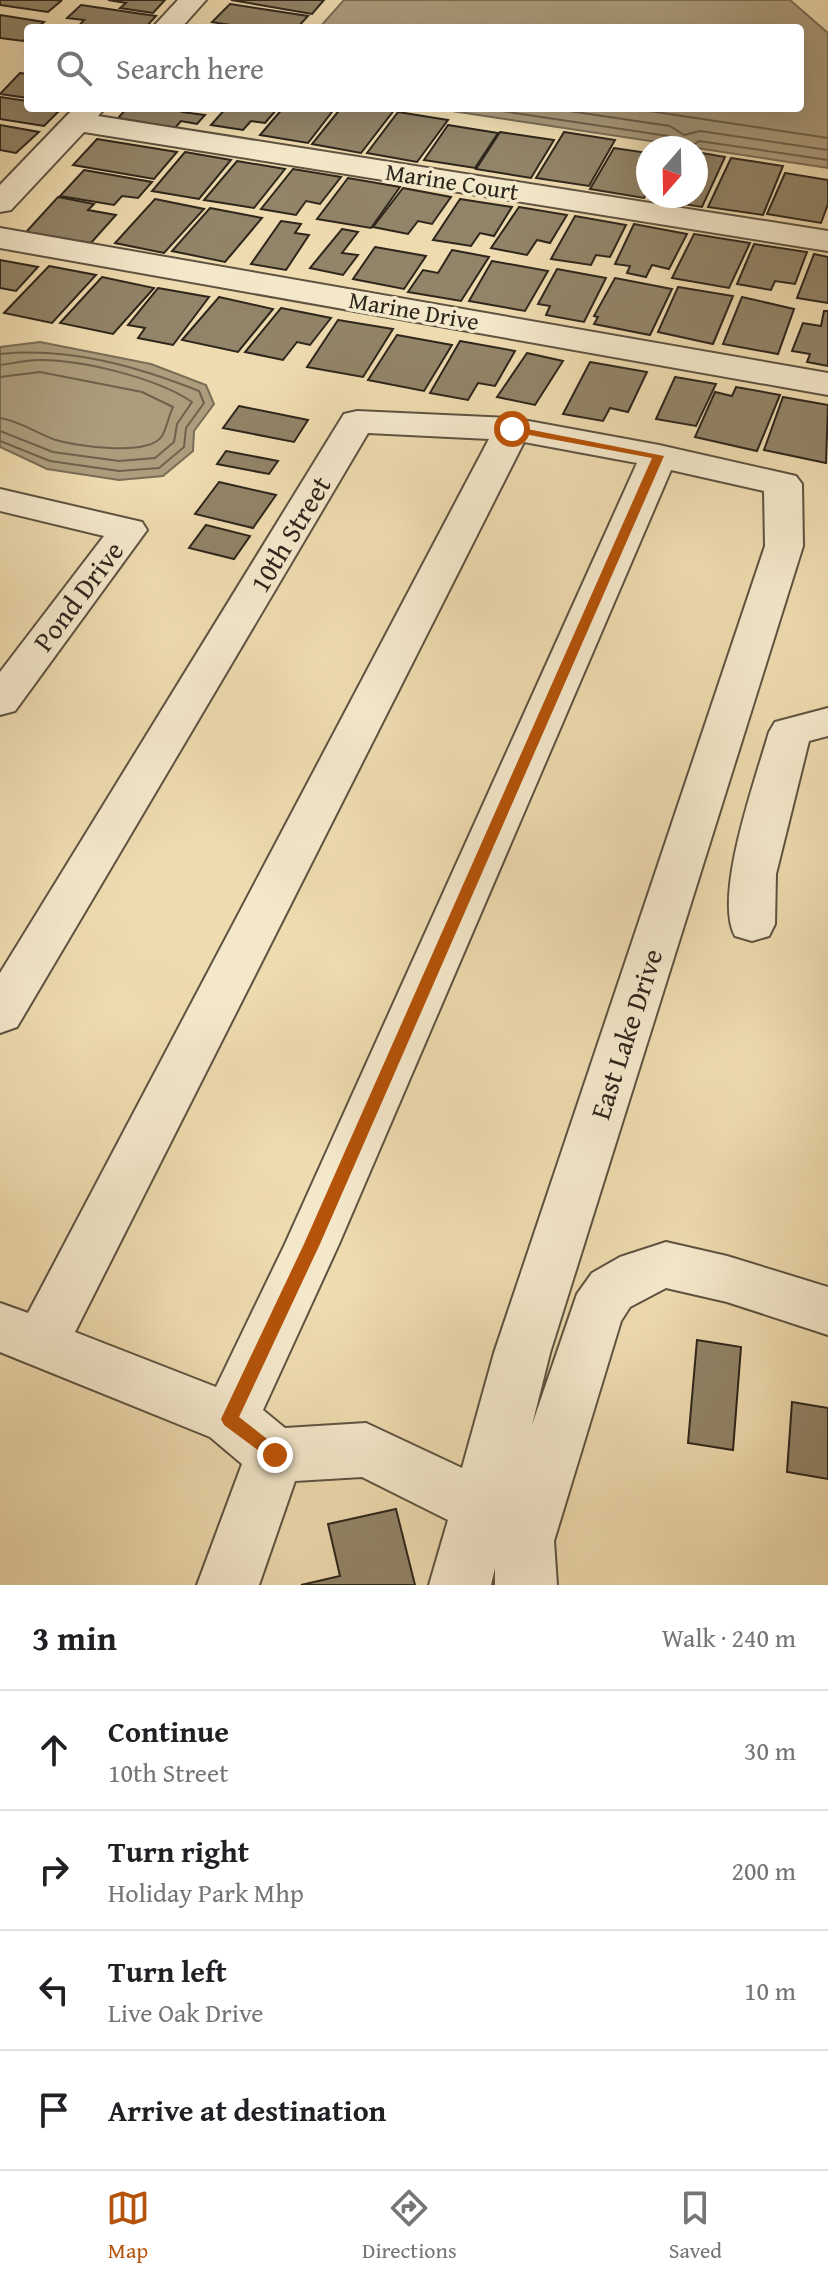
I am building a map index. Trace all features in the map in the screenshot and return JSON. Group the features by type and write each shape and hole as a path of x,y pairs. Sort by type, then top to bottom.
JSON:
{"street":[{"path":"170,24 193,0"},
{"path":"0,203 84,115"},
{"name":"Marine Court","path":"84,115 828,241"},
{"name":"Marine Drive","path":"0,238 828,384"},
{"name":"10th Street","path":"0,1014 357,422 512,429 659,456 783,484"},
{"path":"480,1506 366,1450 275,1455 230,1419 20,1335 512,429"},
{"path":"230,1419 312,1244 659,456"},
{"name":"East Lake Drive","path":"460,1585 522,1353 784,546 783,484"},
{"name":"Pond Drive","path":"0,500 128,530 2,694"},
{"path":"752,924 753,874 790,732 828,722"},
{"path":"526,1585 524,1541 596,1311 611,1290 639,1273 666,1265 727,1279 828,1311"},
{"path":"228,1585 275,1455"}],"water":[{"path":"344,0 790,0 828,33 828,168 708,150 708,136 636,136 636,139 458,112 804,112 804,24 323,24"},
{"path":"40,342 151,364 206,385 214,404 194,431 193,451 163,476 119,480 47,469 0,447 0,347"}],"building":[{"path":"0,0 61,1 48,12 0,5"},
{"path":"108,0 165,0 153,13 120,8 126,3"},
{"path":"231,0 324,0 312,14"},
{"path":"230,4 308,16 301,24 212,22"},
{"path":"81,5 156,16 149,24 81,24 84,20 67,18"},
{"path":"0,15 44,22 24,24 23,41 0,38"},
{"path":"20,73 24,74 24,97 0,94"},
{"path":"0,97 24,100 24,112 58,112 44,126 0,119"},
{"path":"123,112 205,115 197,124 181,121 175,128 118,118"},
{"path":"222,112 275,112 265,123 251,121 243,130 211,125"},
{"path":"280,112 332,112 308,143 260,135"},
{"path":"338,112 393,112 361,153 312,144"},
{"path":"398,112 448,120 417,162 367,153"},
{"path":"0,125 39,132 16,153 0,150"},
{"path":"448,125 498,133 475,168 424,160"},
{"path":"500,132 554,140 531,178 476,169"},
{"path":"564,132 615,140 589,186 536,178"},
{"path":"97,139 177,152 154,179 73,165"},
{"path":"614,148 636,151 636,197 590,189"},
{"path":"185,152 231,160 199,199 152,191"},
{"path":"708,154 725,157 708,194"},
{"path":"731,158 783,166 763,215 708,207"},
{"path":"237,161 285,169 254,208 204,200"},
{"path":"293,169 341,177 320,204 306,201 296,215 261,209"},
{"path":"84,170 152,182 138,198 122,196 114,205 60,196"},
{"path":"785,173 828,180 828,204 821,223 767,214"},
{"path":"348,178 400,187 371,228 317,219"},
{"path":"403,188 451,197 432,224 418,221 408,234 373,227"},
{"path":"58,197 94,204 88,210 116,215 91,243 26,232"},
{"path":"155,199 204,209 164,253 115,243"},
{"path":"460,199 512,207 494,236 480,233 471,246 433,240"},
{"path":"519,207 567,215 550,243 537,240 527,255 491,248"},
{"path":"210,208 262,218 225,262 172,251"},
{"path":"575,216 626,225 610,257 596,255 591,265 551,259"},
{"path":"281,221 301,224 295,233 309,235 286,270 251,264"},
{"path":"634,224 687,234 669,269 652,265 646,277 627,273 630,266 615,264"},
{"path":"342,229 358,232 342,253 358,255 343,275 310,268"},
{"path":"694,234 750,243 729,288 672,278"},
{"path":"754,244 807,252 795,284 775,281 771,290 737,284"},
{"path":"375,247 426,256 404,289 353,279"},
{"path":"452,250 489,257 461,301 408,292 423,270 438,273"},
{"path":"814,254 828,257 828,303 797,298"},
{"path":"0,260 38,267 16,291 0,288"},
{"path":"492,261 548,271 525,311 469,301"},
{"path":"49,266 96,275 52,323 4,313"},
{"path":"557,269 606,278 584,322 546,315 550,306 538,304"},
{"path":"102,277 154,288 113,334 60,323"},
{"path":"615,278 672,289 650,335 594,324 598,317 594,316"},
{"path":"678,287 733,296 713,344 658,332"},
{"path":"158,288 209,297 173,345 138,338 145,328 128,325"},
{"path":"219,297 273,309 238,352 182,340"},
{"path":"742,297 794,309 778,354 723,344"},
{"path":"281,308 331,318 310,345 297,342 283,360 245,352"},
{"path":"824,311 828,311 828,366 807,362 810,354 792,351 803,323 821,326"},
{"path":"338,320 393,329 363,377 307,367"},
{"path":"397,335 452,345 424,391 368,380"},
{"path":"460,341 515,351 495,386 478,383 468,400 430,393"},
{"path":"527,353 563,361 535,405 497,397"},
{"path":"590,362 647,372 628,412 610,408 603,421 563,414"},
{"path":"675,377 716,384 696,426 656,419"},
{"path":"736,387 780,395 757,451 695,437 715,392 732,396"},
{"path":"783,397 828,405 826,463 764,450"},
{"path":"239,406 308,420 294,442 223,428"},
{"path":"226,451 278,461 269,474 217,464"},
{"path":"219,482 276,495 253,528 195,514"},
{"path":"206,525 250,536 234,559 189,548"},
{"path":"697,1340 741,1347 733,1450 688,1443"},
{"path":"792,1402 828,1408 828,1479 787,1472"},
{"path":"396,1509 415,1585 301,1585 340,1576 328,1524"}],"route":[{"path":"275,1455 230,1419 312,1244 659,456 512,429"}]}
